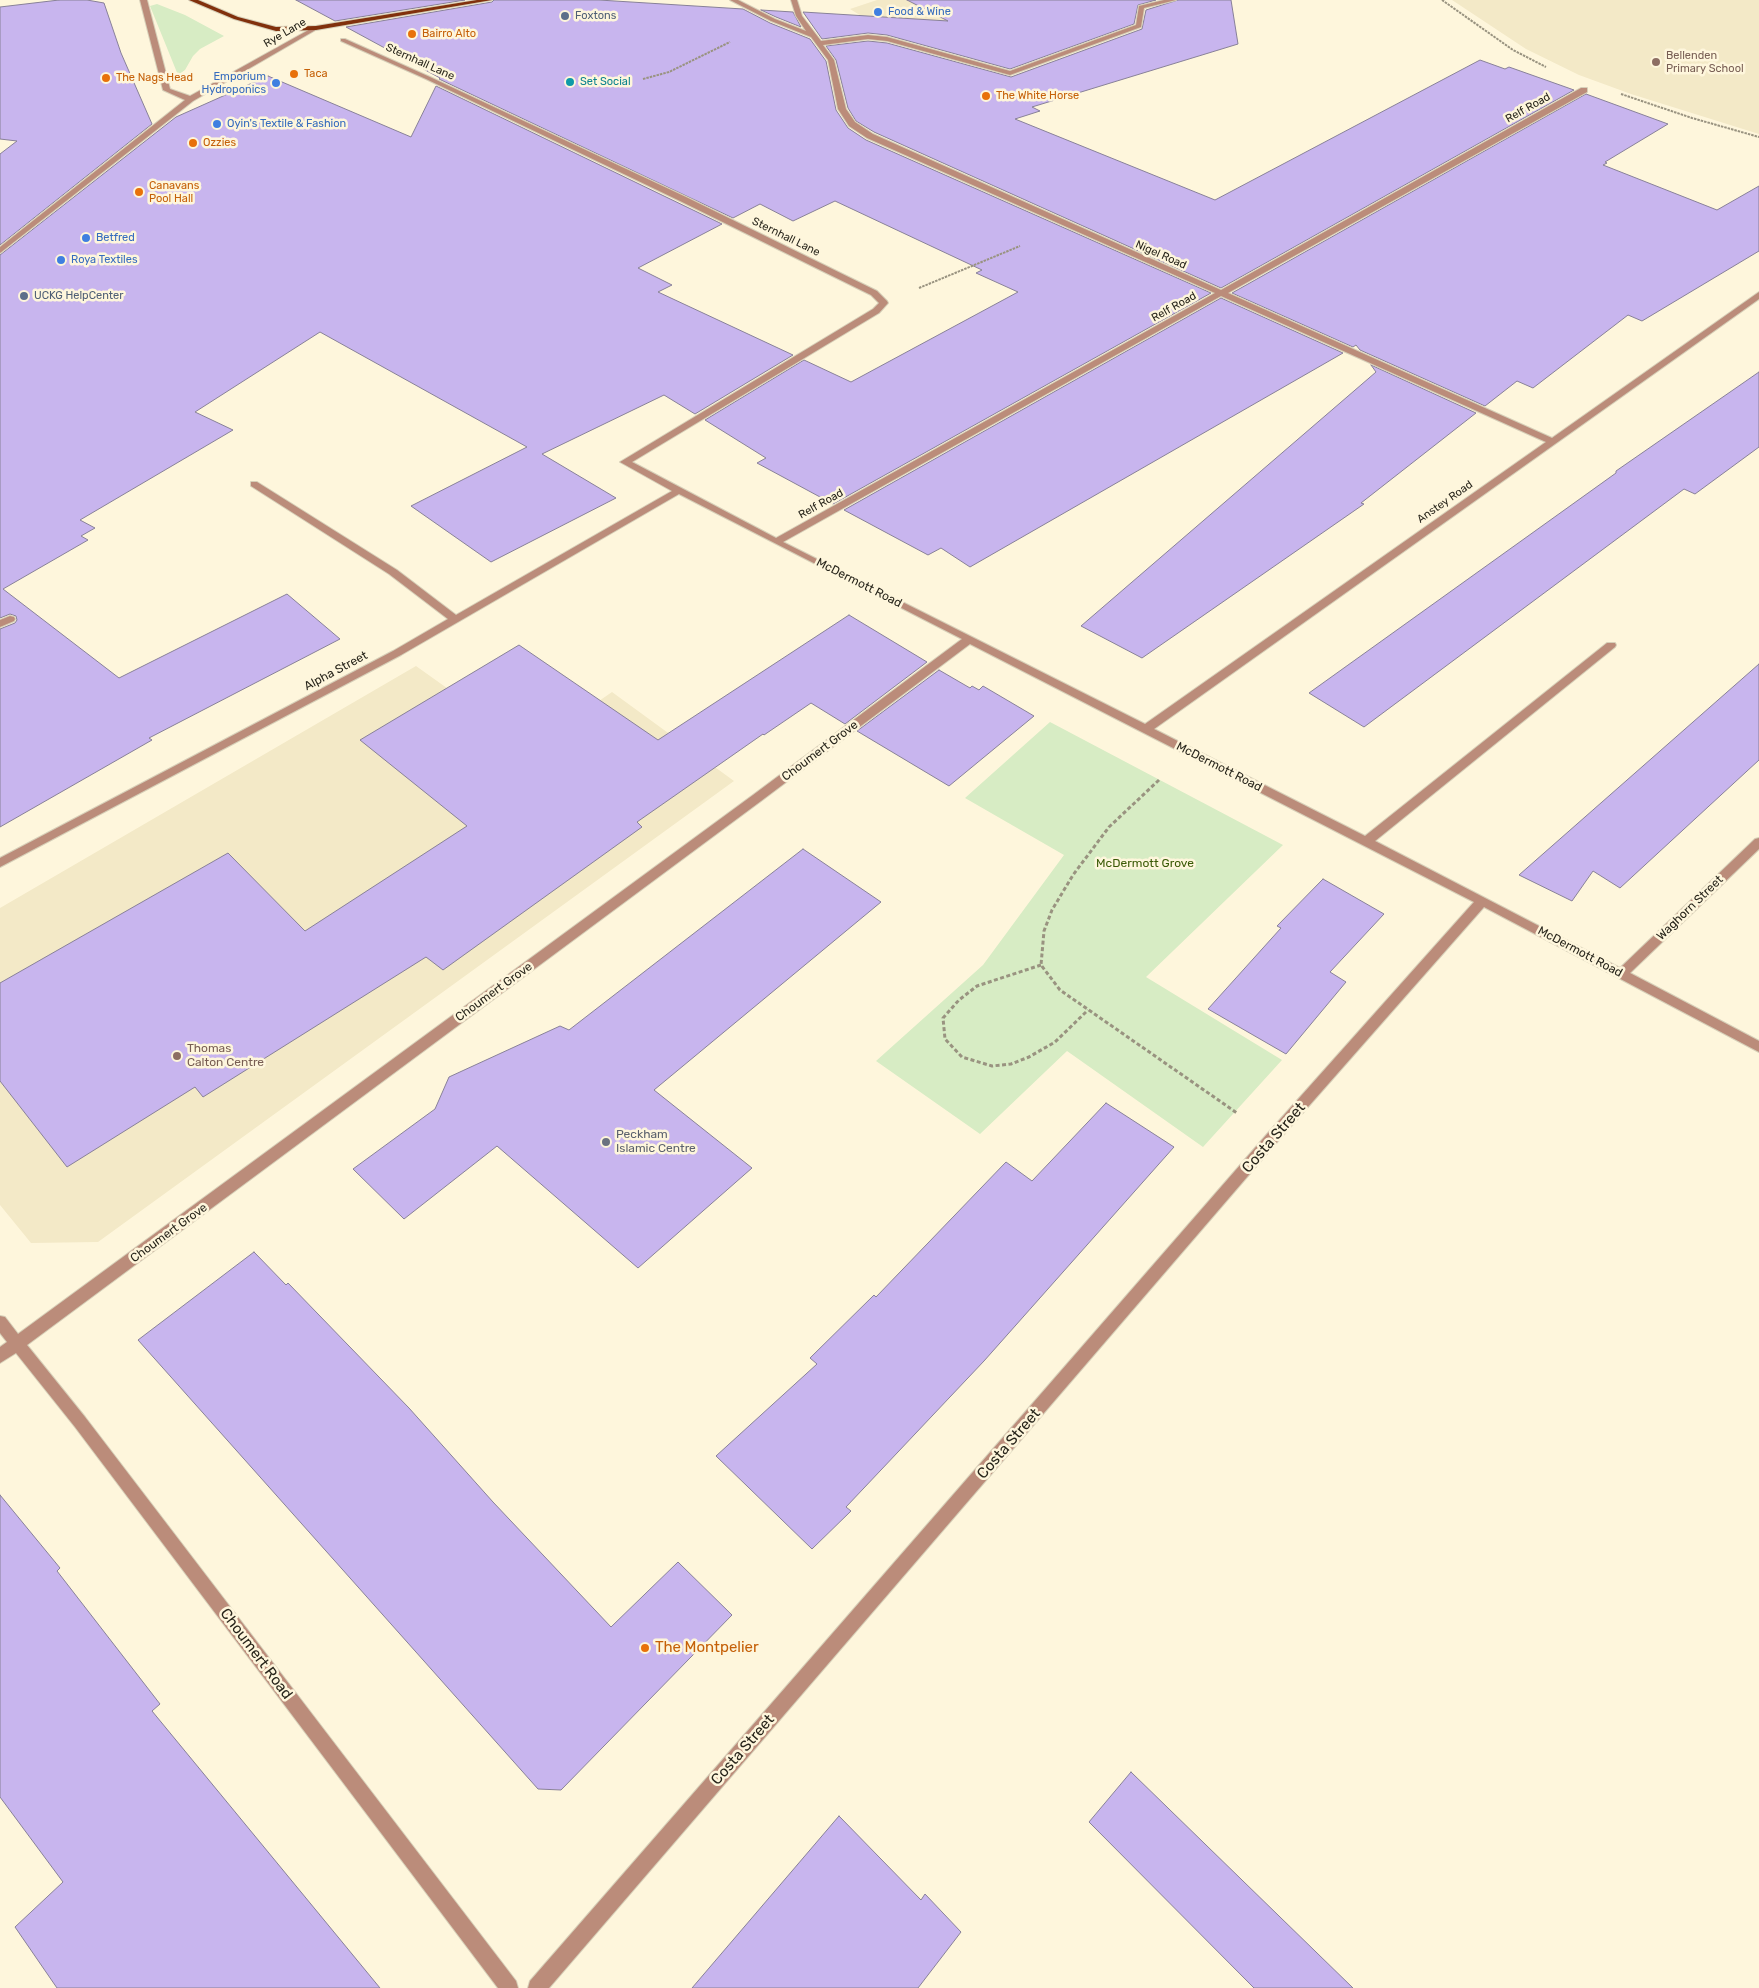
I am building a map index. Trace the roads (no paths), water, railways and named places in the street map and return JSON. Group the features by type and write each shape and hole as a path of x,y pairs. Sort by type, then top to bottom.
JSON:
{"main road":[{"path":"192,0 256,25 276,29 316,28"},
{"name":"Rye Lane","path":"316,28 489,0"}],"street":[{"path":"144,0 142,1 167,90 190,99"},
{"path":"733,0 773,20 811,35"},
{"path":"794,0 799,16 811,35"},
{"path":"820,43 868,37 888,39 1010,74 1139,26 1141,7 1173,0"},
{"name":"Rye Lane","path":"0,251 190,99 316,28"},
{"name":"Nigel Road","path":"811,35 820,43 831,60 842,109 852,124 870,136 1554,442"},
{"name":"Sternhall Lane","path":"343,40 428,78 719,216 874,293 884,303 868,316 625,462 678,491"},
{"name":"Relf Road","path":"776,542 1584,90"},
{"name":"Anstey Road","path":"1146,729 1554,442 1759,295"},
{"path":"254,484 393,572 456,620"},
{"name":"McDermott Road","path":"678,491 1482,901 1759,1047"},
{"name":"Alpha Street","path":"0,863 456,620 678,491"},
{"name":"Choumert Grove","path":"0,1356 749,804 969,639"},
{"path":"1366,842 1611,645"},
{"name":"Waghorn Street","path":"1621,974 1759,842"},
{"name":"Costa Street","path":"537,1988 1273,1137 1482,901"},
{"name":"Choumert Road","path":"0,1322 18,1343 509,1988"}],"place":[{"name":"Food & Wine","path":"878,12"},
{"name":"Foxtons","path":"565,16"},
{"name":"Bairro Alto","path":"412,34"},
{"name":"Bellenden Primary School","path":"1656,62"},
{"name":"Taca","path":"294,74"},
{"name":"The Nags Head","path":"106,78"},
{"name":"Set Social","path":"570,82"},
{"name":"Emporium Hydroponics","path":"276,83"},
{"name":"The White Horse","path":"986,96"},
{"name":"Oyin's Textile & Fashion","path":"217,124"},
{"name":"Ozzies","path":"193,143"},
{"name":"Canavans Pool Hall","path":"139,192"},
{"name":"Betfred","path":"86,238"},
{"name":"Roya Textiles","path":"61,260"},
{"name":"UCKG HelpCenter","path":"24,296"},
{"name":"Thomas Calton Centre","path":"177,1056"},
{"name":"Peckham Islamic Centre","path":"606,1142"},
{"name":"The Montpelier","path":"645,1648"}],"park label":[{"name":"McDermott Grove","path":"1145,864"}]}
